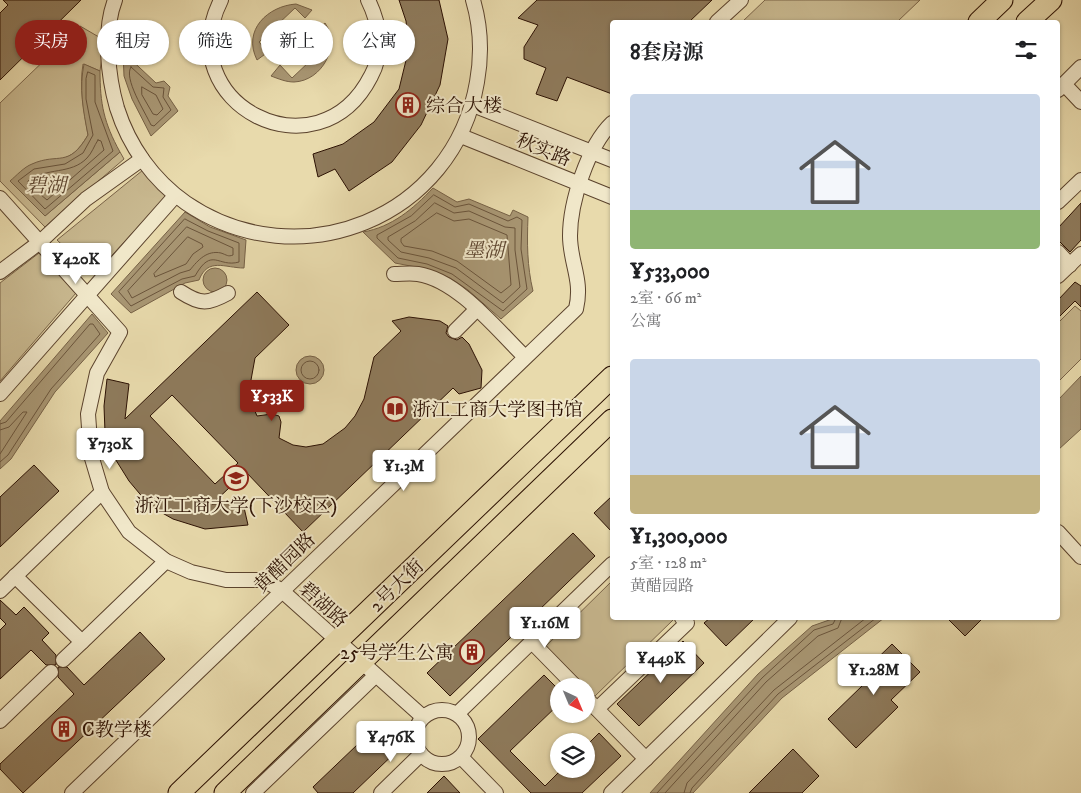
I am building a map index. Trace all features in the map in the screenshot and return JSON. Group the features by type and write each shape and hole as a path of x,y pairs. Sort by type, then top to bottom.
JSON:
{"main road":[{"path":"981,20 1002,0"},
{"path":"1029,20 1051,0"},
{"name":"2号大街","path":"179,793 610,379"},
{"name":"2号大街","path":"225,793 367,669 610,422"}],"street":[{"path":"115,0 108,44 110,85 122,124 142,159 175,196 210,218 249,233 290,238 332,234 371,221 407,200 438,171 461,136 473,105 481,62 479,17 473,0"},
{"path":"221,0 214,15 209,42 213,68 226,92 244,110 268,123 294,127 321,122 345,110 363,91 376,68 380,41 376,15 368,0"},
{"path":"719,20 741,0"},
{"path":"1081,67 1060,87 1081,102"},
{"name":"秋实路","path":"473,105 610,159"},
{"name":"黄醋园路","path":"72,793 281,590 576,309 580,293 570,236 578,183 592,152 604,130 610,124"},
{"name":"秋实路","path":"461,136 610,195"},
{"path":"0,272 40,242 86,199 142,159"},
{"path":"1060,200 1081,180"},
{"path":"0,394 175,196"},
{"name":"碧湖路","path":"0,198 120,332 97,373 88,414 90,455 102,492 129,532 166,561 192,572 226,580 262,580 281,590 367,669 423,717"},
{"path":"1060,254 1070,264"},
{"path":"1060,274 1081,254"},
{"path":"394,274 419,274 456,291 477,309 525,358"},
{"path":"181,292 194,301 212,302 228,293"},
{"path":"455,330 477,309"},
{"path":"0,591 102,492"},
{"path":"1060,534 1081,557"},
{"path":"63,660 166,561"},
{"path":"457,714 610,566"},
{"path":"15,576 82,642"},
{"path":"646,759 597,709 686,623 684,620"},
{"path":"611,793 788,620"},
{"path":"532,642 567,678"},
{"path":"253,793 367,669"},
{"path":"0,720 51,672"},
{"path":"440,710 457,714 464,720 470,737 469,746 461,757 450,764 432,763 421,754 415,743 415,733 423,717 440,710"},
{"path":"381,793 421,754"},
{"path":"461,757 496,793"}],"shaded area":[{"path":"765,0 920,0 899,20 744,20"},
{"path":"87,30 97,36 97,65 101,65 100,71 85,65 87,65"},
{"path":"39,65 83,65 82,91 88,135 80,147 71,155 61,159 46,161 45,216 120,152 124,159 45,227 0,181 0,103"},
{"path":"143,170 167,195 94,275 57,240"},
{"path":"39,253 76,293 0,381 0,283"},
{"path":"1075,306 1081,311 1081,359 1060,380 1060,321"},
{"path":"610,583 610,620 673,620 595,696 595,678 577,678 546,646"}],"water":[{"path":"296,4 312,10 305,18 295,8 282,20 262,20 276,9"},
{"path":"260,22 261,40 259,42 261,44 261,57 257,60 253,49 253,39 255,30"},
{"name":"碧湖","path":"84,65 100,71 104,113 110,132 120,152 45,216 10,181 23,169 32,164 69,156 81,146 88,135 83,108"},
{"path":"124,65 137,65 156,83 164,81 170,87 168,96 178,111 151,136 132,99 124,76"},
{"path":"280,65 292,78 306,65 323,65 313,76 304,80 285,81 271,76"},
{"name":"墨湖","path":"433,188 457,202 469,199 510,216 513,210 528,217 528,254 533,291 501,319 468,290 450,278 426,269 395,263 363,232 374,230 401,216"},
{"path":"185,212 210,227 246,240 244,268 212,266 207,268 199,280 185,283 131,313 111,294"},
{"path":"215,268 223,272 227,280 223,288 215,292 207,288 203,280 207,272"},
{"path":"92,314 108,333 55,392 11,459 0,469 0,421"},
{"path":"310,356 320,360 324,370 320,380 310,384 300,380 296,370 300,360"},
{"path":"1081,376 1081,429 1060,448 1060,398"},
{"path":"829,620 881,620 782,698 693,793 650,793 758,674 812,626"}],"building":[{"path":"3,0 81,0 61,20 15,20 15,65 0,80 0,13 8,5"},
{"name":"综合大楼","path":"399,0 439,0 448,39 440,85 421,125 392,162 349,191 335,169 318,177 313,154 343,144 374,122 399,89 405,65 415,65 415,20 406,20"},
{"path":"537,0 712,0 691,20 610,20 610,93 567,77 557,101 536,94 546,68 524,59 524,47 538,25 518,18"},
{"path":"1081,203 1081,240 1070,252 1060,242 1060,226"},
{"path":"1075,282 1081,286 1081,307 1075,301 1060,316 1060,298"},
{"name":"浙江工商大学图书馆","path":"257,292 289,325 255,358 249,391 252,404 257,416 272,414 279,416 281,422 279,438 293,445 306,447 323,444 345,428 355,416 364,399 374,357 401,331 392,321 409,317 440,321 448,326 446,333 449,337 457,340 462,337 469,344 482,370 481,388 459,394 453,388 303,532 246,472 212,504 243,503 248,525 205,529 173,519 150,506 129,481 114,457 105,432 104,406 107,379 129,384 125,419","holes":["172,395 238,463 215,484 150,416"]},
{"path":"34,465 59,491 0,547 0,497"},
{"path":"610,498 610,530 594,513"},
{"path":"573,533 595,556 450,696 427,673"},
{"path":"0,600 16,615 24,607 49,633 42,640 56,655 56,665 46,665 31,650 0,679 0,630 6,624 0,618"},
{"path":"708,620 753,620 726,646 704,623"},
{"path":"949,620 981,620 965,636"},
{"name":"C教学楼","path":"140,632 165,659 23,793 0,769 0,764 74,694 58,677 58,667 67,667 84,685"},
{"path":"683,641 704,663 639,726 617,704"},
{"path":"892,644 920,672 891,700 898,707 856,748 828,719 864,684 857,678"},
{"path":"544,675 550,681 550,713 510,751 545,786 553,778 595,778 595,737 599,733 621,756 582,793 531,793 478,739"},
{"path":"380,723 402,746 353,793 318,793 313,787"},
{"path":"793,749 819,776 802,793 749,793"},
{"path":"444,776 460,793 427,793"}],"place":[{"name":"综合大楼","path":"408,105"},
{"name":"浙江工商大学图书馆","path":"395,409"},
{"name":"浙江工商大学(下沙校区)","path":"236,478"},
{"name":"25号学生公寓","path":"472,652"},
{"name":"C教学楼","path":"64,729"}]}
